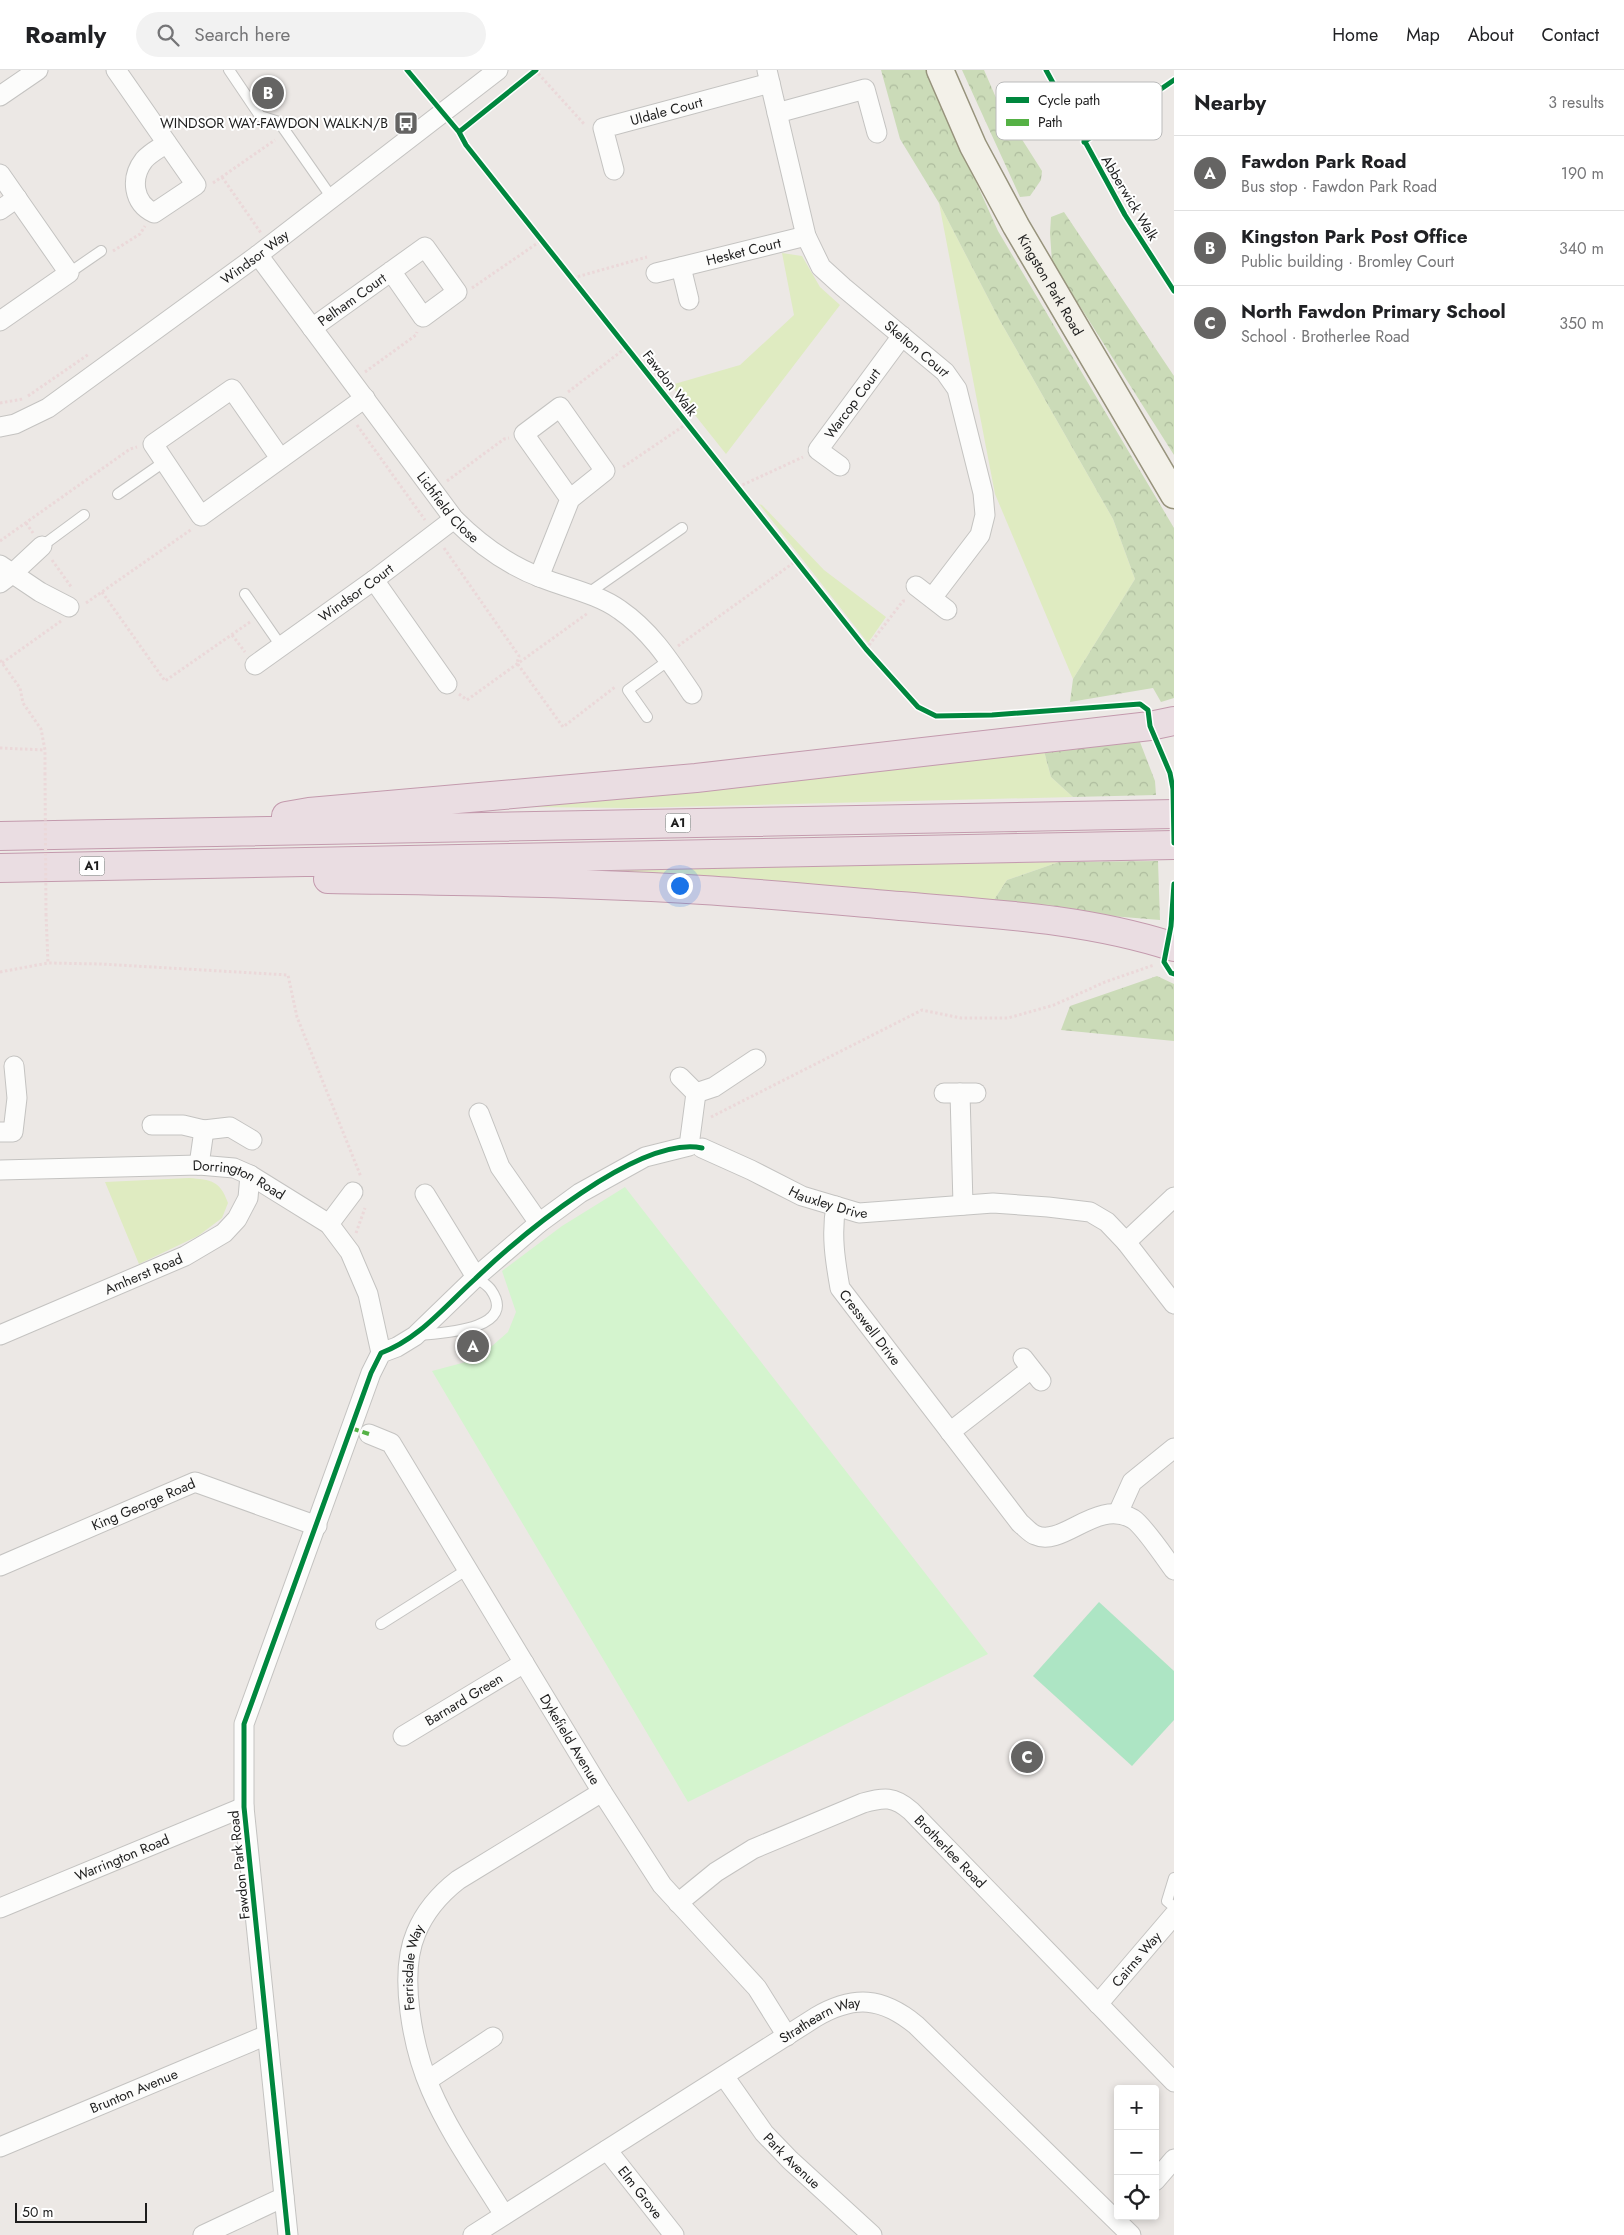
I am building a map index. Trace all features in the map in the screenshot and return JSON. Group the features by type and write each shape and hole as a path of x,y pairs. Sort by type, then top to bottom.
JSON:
{"highway":[{"name":"A1","path":"182,832 309,812 696,778 1150,726 1174,721"},
{"name":"A1","path":"0,836 1174,814"},
{"name":"A1","path":"0,868 1174,846"},
{"name":"A1","path":"185,864 297,879 535,882 687,889 816,898 1049,920 1091,926 1168,951"}],"street":[{"path":"0,96 38,70"},
{"path":"116,70 196,184 154,214 145,209 136,196 135,181 145,159 167,143"},
{"name":"Windsor Way","path":"0,427 15,424 48,408 264,250 498,70"},
{"name":"Kingston Park Road","path":"940,70 973,146 1016,226 1174,495"},
{"name":"Uldale Court","path":"603,128 768,77"},
{"name":"Skelton Court","path":"768,77 806,236 821,267 945,372 957,389 983,493 985,515 980,535 932,598"},
{"path":"777,113 865,89 877,133"},
{"path":"603,128 614,170"},
{"path":"0,174 69,274 0,321"},
{"path":"0,210 17,198"},
{"name":"Hesket Court","path":"653,265 681,267 806,236"},
{"name":"Pelham Court","path":"312,328 426,247 457,292"},
{"name":"Lichfield Close","path":"264,250 312,328 454,518 474,540 501,560 539,578 587,594 619,608 648,632 692,694"},
{"path":"681,267 689,300"},
{"name":"Pelham Court","path":"391,272 423,317"},
{"path":"423,317 457,292"},
{"name":"Warcop Court","path":"840,466 818,450 902,336"},
{"path":"280,458 232,389 153,444 201,516 364,398"},
{"path":"539,578 570,499 605,471 560,407 524,434 570,499"},
{"name":"Windsor Court","path":"254,665 374,580 435,535 454,518"},
{"path":"4,574 42,546"},
{"path":"4,574 75,604"},
{"path":"374,580 447,684"},
{"path":"916,586 947,610"},
{"path":"696,1093 714,1087 756,1059"},
{"path":"13,1132 17,1098 14,1066"},
{"path":"381,1353 397,1347 415,1336 476,1277 539,1223 580,1193 645,1157 694,1140 696,1093 680,1077"},
{"path":"960,1093 963,1205"},
{"path":"479,1114 500,1167 539,1223"},
{"path":"152,1125 183,1126 204,1130 230,1127 252,1140"},
{"path":"199,1165 204,1130"},
{"name":"Hauxley Drive","path":"694,1140 802,1196 859,1213 993,1203 1090,1212 1107,1222 1126,1242 1174,1304"},
{"name":"Dorrington Road","path":"0,1170 199,1165 234,1168 250,1175 329,1224 350,1252 368,1294 381,1353"},
{"name":"Amherst Road","path":"0,1335 185,1256 224,1233 236,1219 248,1198 250,1175"},
{"path":"329,1224 360,1192"},
{"path":"425,1194 476,1277"},
{"path":"1126,1242 1174,1197"},
{"name":"Cresswell Drive","path":"836,1206 832,1227 834,1256 840,1288 1020,1523 1035,1535 1047,1537 1105,1514 1118,1513"},
{"name":"Fawdon Park Road","path":"288,2235 244,1807 244,1724 371,1372 381,1353"},
{"path":"950,1432 1031,1370"},
{"name":"Dykefield Avenue","path":"370,1434 391,1443 602,1792 662,1885 757,1988 787,2036"},
{"path":"1174,1448 1132,1482 1118,1513 1135,1520 1174,1570"},
{"name":"King George Road","path":"0,1566 195,1482 316,1526"},
{"name":"Barnard Green","path":"403,1736 524,1663"},
{"name":"Ferrisdale Way","path":"504,2215 448,2122 428,2080 412,2024 408,1982 409,1955 415,1935 422,1921 439,1897 458,1880 602,1792"},
{"name":"Brotherlee Road","path":"678,1903 716,1872 752,1849 863,1803 878,1798 891,1798 902,1802 911,1811 1174,2082"},
{"name":"Warrington Road","path":"0,1908 244,1807"},
{"name":"Cairns Way","path":"1098,2004 1174,1914"},
{"name":"Strathearn Way","path":"473,2235 831,2009 846,2003 861,2001 881,2004 901,2013 1125,2225"},
{"name":"Brunton Avenue","path":"0,2147 267,2034"},
{"path":"428,2080 493,2037"},
{"name":"Park Avenue","path":"724,2076 764,2133 790,2160 872,2235"},
{"name":"Elm Grove","path":"607,2150 674,2235"},
{"path":"1159,2176 1174,2158"},
{"path":"203,2235 284,2197"}],"lane":[{"path":"229,70 260,116 279,122 332,198"},
{"path":"69,274 101,251"},
{"path":"118,494 164,462"},
{"path":"42,546 84,515"},
{"path":"587,594 682,528"},
{"path":"244,594 281,646"},
{"path":"646,718 628,690 667,658"},
{"path":"415,1336 474,1327 486,1323 495,1314 497,1306 491,1290 476,1277"},
{"path":"381,1624 468,1569"},
{"path":"1174,1878 1167,1901 1174,1907"}],"path":[{"path":"528,76 535,70 584,125 603,128"},
{"path":"196,184 209,186 286,132"},
{"path":"222,177 264,250"},
{"path":"101,251 114,251 140,234 154,214"},
{"path":"536,233 548,248"},
{"path":"457,292 476,287 542,240"},
{"path":"573,278 653,265"},
{"path":"566,270 578,285"},
{"path":"352,381 416,335 423,317"},
{"path":"560,407 564,394 627,347"},
{"path":"347,411 519,656 517,663"},
{"path":"605,471 620,469 688,423"},
{"path":"434,491 504,439 524,434"},
{"path":"0,541 130,449 153,444"},
{"path":"738,487 818,450"},
{"path":"733,480 742,493"},
{"path":"48,963 46,914 46,750 41,728 23,703 20,688 1,661 75,604 102,592 204,520 201,516"},
{"path":"26,524 42,546 75,604"},
{"path":"791,554 802,568"},
{"path":"667,658 796,561"},
{"path":"102,592 165,681 260,616"},
{"path":"866,649 903,601 932,598"},
{"path":"447,684 467,700 604,602"},
{"path":"860,642 872,656"},
{"path":"517,663 562,727 613,687 628,690"},
{"path":"0,748 46,750"},
{"path":"694,1140 922,1010 961,1018 1008,1018 1054,1004 1168,951"},
{"path":"0,972 48,963 101,964 288,975 298,1017 360,1192 350,1252"}],"green space":[{"path":"881,70 926,70 998,231 1174,528 1174,698 1161,702 1153,688 1070,702 1073,679 1135,579 1113,519 999,319 939,203 900,139"},
{"path":"962,70 984,70 996,98 996,140 1022,140 1042,171 1041,180 1030,196 1020,197"},
{"path":"939,203 999,319 1113,519 1135,579 1073,679 995,494"},
{"path":"1064,212 1174,376 1174,455 1052,262 1051,217"},
{"path":"782,253 802,256 820,287 840,305 726,454 671,385 740,365 794,315"},
{"path":"759,504 824,570 886,617 868,643"},
{"path":"1140,742 1155,781 1156,795 1073,797 1051,777 1044,751"},
{"path":"1044,751 1051,777 1073,797 630,808 525,807"},
{"path":"1158,861 1160,920 990,906 1007,880 1059,862"},
{"path":"1059,862 1007,880 990,906 561,870"},
{"path":"1157,976 1174,984 1174,1041 1061,1030 1070,1006"},
{"path":"189,1178 209,1181 222,1190 228,1203 222,1218 198,1236 139,1264 105,1182"},
{"path":"625,1187 988,1654 688,1802 432,1371 477,1359 508,1332 516,1312 502,1271 562,1226"},
{"path":"1099,1602 1174,1671 1174,1720 1132,1766 1033,1676"}],"marked path":[{"path":"351,1428 369,1434"}],"cycle path":[{"name":"Fawdon Walk","path":"407,70 459,132 466,145 866,649 918,707 936,716 992,715 1140,704 1148,710 1150,726 1170,773 1173,789 1174,843"},
{"path":"459,132 536,70"},
{"name":"Abberwick Walk","path":"1046,70 1053,82"},
{"path":"1162,88 1174,80"},
{"name":"Abberwick Walk","path":"1084,140 1125,215 1174,291"},
{"path":"1174,884 1171,926 1164,962 1171,973 1174,974"},
{"path":"288,2235 244,1807 244,1724 371,1373 381,1353 395,1347 420,1331 520,1239 581,1193 614,1173 646,1157 676,1148 702,1148"}],"place":[{"name":"Kingston Park Post Office","path":"268,93"},
{"name":"WINDSOR WAY-FAWDON WALK-N/B","path":"406,123"},
{"name":"Fawdon Park Road","path":"473,1346"},
{"name":"North Fawdon Primary School","path":"1027,1757"}]}
